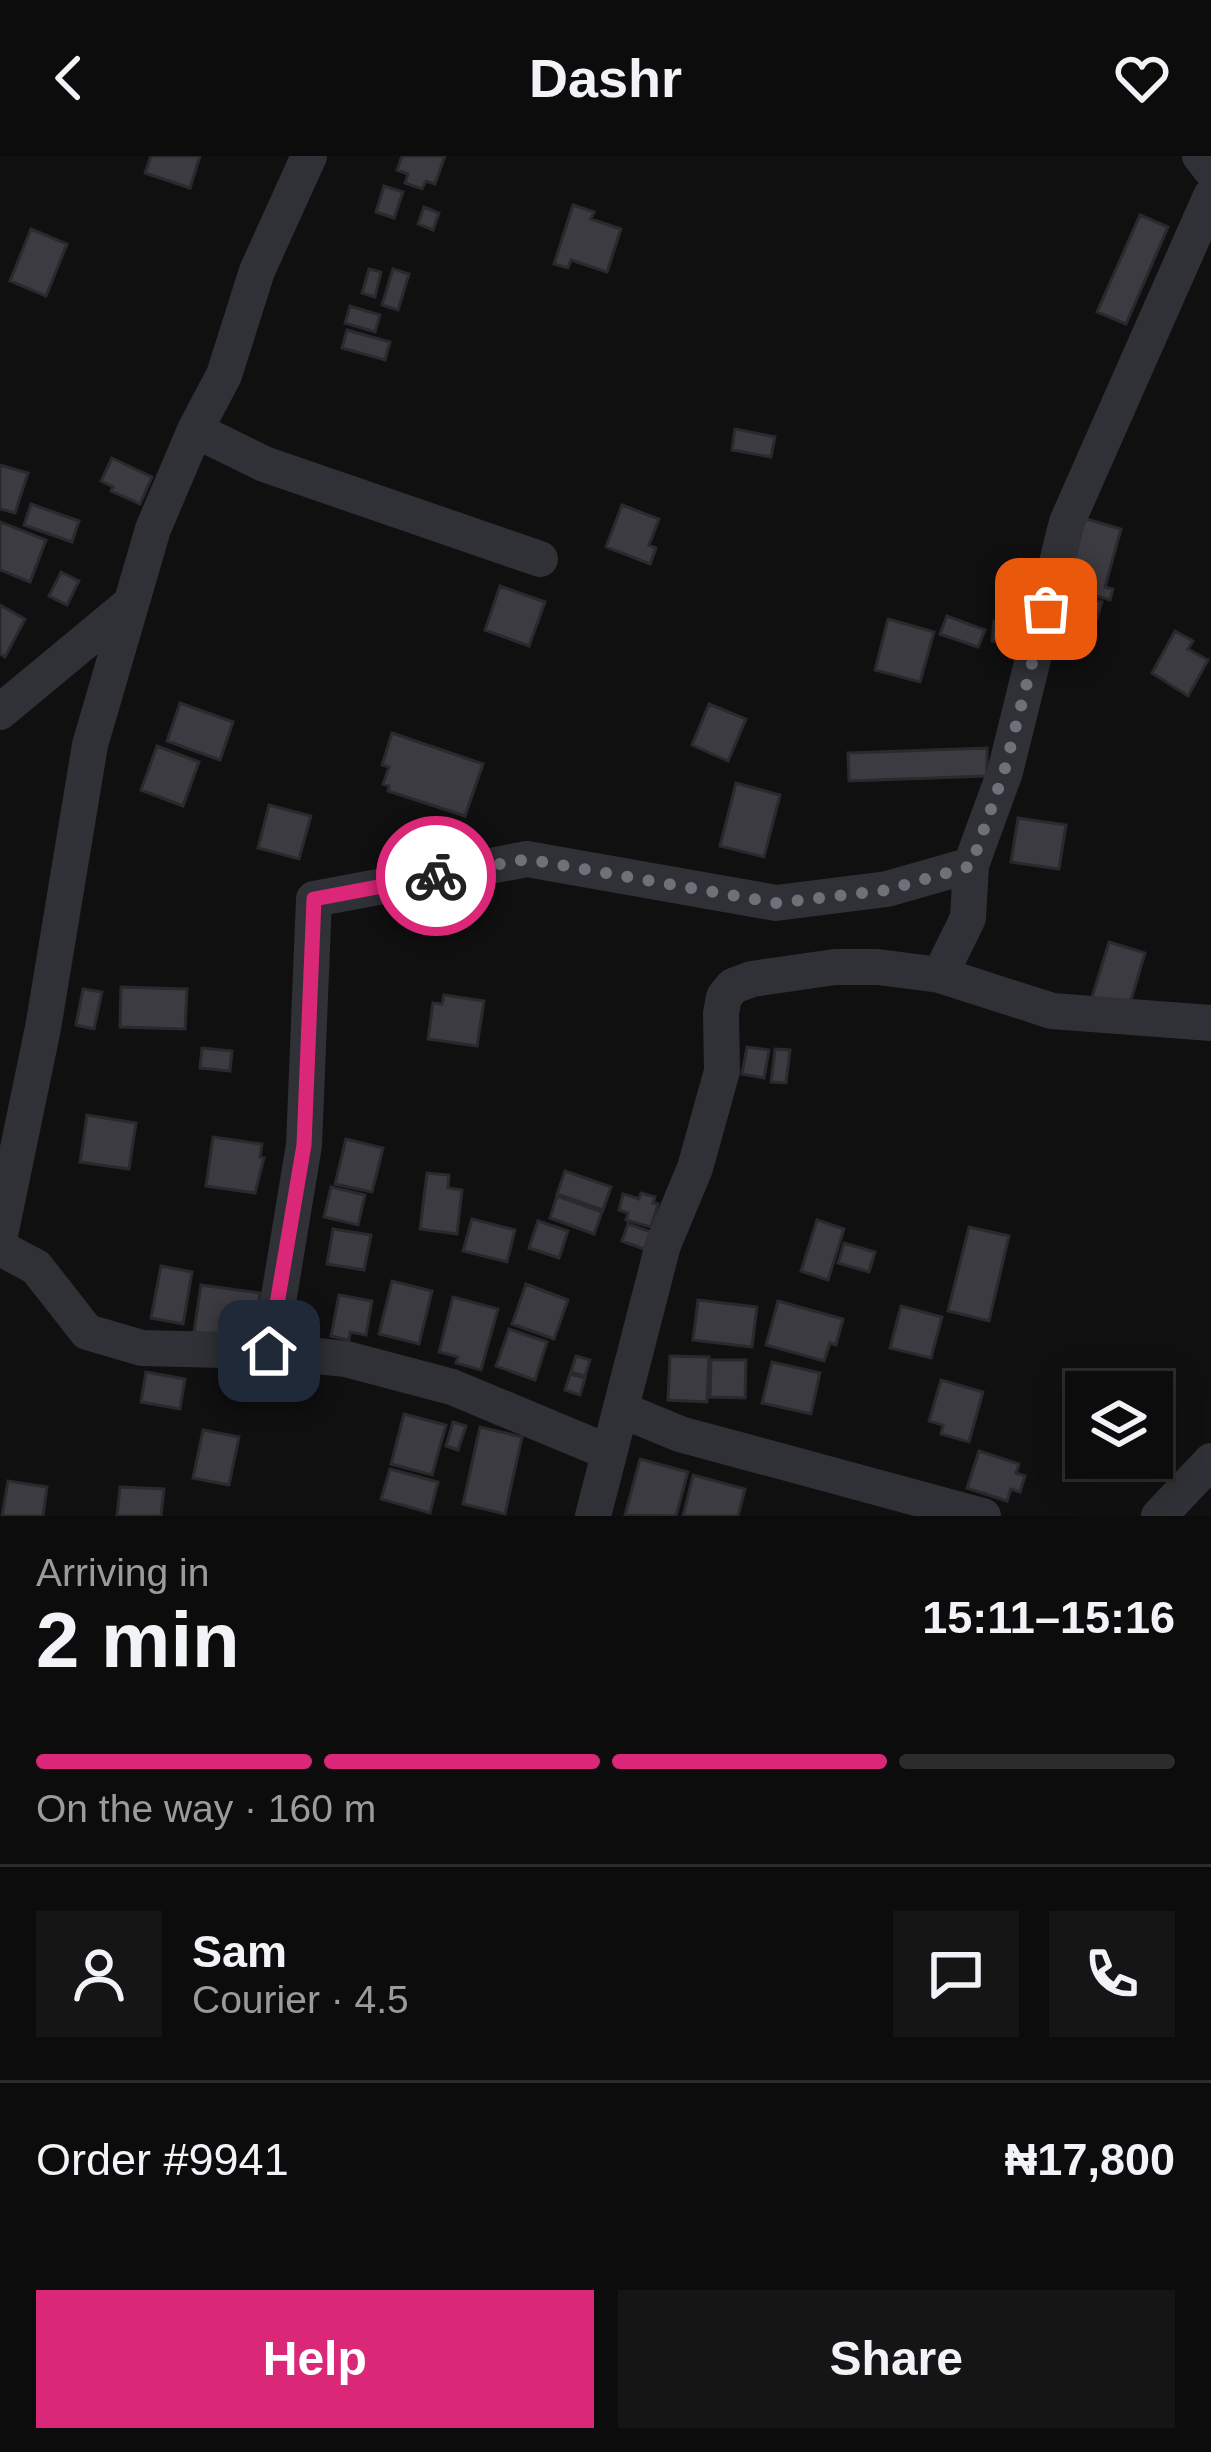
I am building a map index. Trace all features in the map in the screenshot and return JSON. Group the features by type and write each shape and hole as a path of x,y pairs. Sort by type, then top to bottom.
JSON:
{"street":[{"path":"0,1235 43,1028 90,745 130,604 153,529 224,375 257,271 309,156"},
{"path":"1200,156 1211,170"},
{"path":"940,975 968,918 971,866 1004,772 1067,522 1211,196"},
{"path":"195,430 264,464 540,559"},
{"path":"0,712 130,604"},
{"path":"269,1351 304,1145 314,899 527,859 776,903 887,890 971,866"},
{"path":"592,1516 662,1245 695,1168 722,1071 721,1013 733,986 835,967 878,967 940,975 1052,1011 1211,1023"},
{"path":"0,1248 35,1267 87,1332 142,1348 269,1351 346,1359 452,1387 608,1452"},
{"path":"622,1410 680,1434 983,1516"},
{"path":"1171,1515 1211,1461"}],"building":[{"path":"151,156 200,156 190,188 145,173"},
{"path":"402,156 445,156 435,184 426,181 422,189 405,183 408,174 397,170"},
{"path":"384,186 403,192 394,218 376,212"},
{"path":"573,205 594,212 591,219 621,229 607,272 571,260 568,268 554,264"},
{"path":"424,207 439,213 433,230 418,224"},
{"path":"1140,215 1168,227 1126,324 1097,312"},
{"path":"31,229 67,244 46,296 10,281"},
{"path":"369,269 381,272 375,297 362,293"},
{"path":"393,269 409,274 398,310 382,305"},
{"path":"350,306 380,315 375,332 345,323"},
{"path":"347,330 390,342 385,360 342,348"},
{"path":"735,429 775,437 771,457 732,450"},
{"path":"112,458 152,477 140,504 101,481"},
{"path":"0,465 28,473 15,513 0,509"},
{"path":"31,504 79,521 72,542 24,525"},
{"path":"622,505 659,519 649,545 656,548 650,564 606,547"},
{"path":"1083,518 1121,529 1105,587 1113,589 1110,600 1056,585"},
{"path":"0,522 46,540 30,582 0,570"},
{"path":"61,572 79,581 67,605 49,596"},
{"path":"500,586 545,602 529,646 485,630"},
{"path":"1060,590 1102,602 1088,648 1047,636"},
{"path":"0,605 25,619 5,657 0,654"},
{"path":"947,616 985,630 978,647 940,634"},
{"path":"888,619 934,632 920,682 875,670"},
{"path":"994,621 1031,626 1028,647 992,641"},
{"path":"1175,631 1193,641 1188,649 1208,660 1188,696 1152,673"},
{"path":"180,703 233,722 220,760 167,741"},
{"path":"709,704 746,719 728,761 692,745"},
{"path":"392,733 483,764 465,816 388,791 389,786 383,784 389,767 382,765"},
{"path":"157,746 199,762 183,806 141,790"},
{"path":"987,748 987,776 849,781 848,753"},
{"path":"736,783 780,795 764,857 720,846"},
{"path":"269,805 311,816 299,859 258,848"},
{"path":"1018,818 1066,825 1059,869 1011,862"},
{"path":"1109,942 1145,953 1129,1007 1090,1004"},
{"path":"121,987 187,989 185,1029 120,1027"},
{"path":"83,989 102,992 94,1029 76,1025"},
{"path":"444,995 484,1001 477,1046 428,1039 433,1003 442,1004"},
{"path":"747,1047 769,1050 764,1078 742,1074"},
{"path":"202,1048 232,1051 230,1071 200,1068"},
{"path":"775,1049 790,1050 786,1083 771,1082"},
{"path":"87,1115 136,1123 129,1169 80,1162"},
{"path":"213,1137 262,1144 260,1157 264,1158 255,1193 206,1186"},
{"path":"346,1139 383,1148 372,1192 335,1184"},
{"path":"565,1171 611,1187 603,1210 557,1194"},
{"path":"427,1173 449,1175 448,1188 462,1190 457,1234 420,1229"},
{"path":"331,1187 365,1195 358,1225 324,1217"},
{"path":"641,1193 655,1197 653,1203 658,1204 651,1227 626,1220 628,1213 619,1210 623,1194 639,1199"},
{"path":"557,1196 602,1212 594,1234 550,1218"},
{"path":"472,1219 515,1230 507,1262 463,1251"},
{"path":"817,1220 844,1229 828,1280 801,1271"},
{"path":"538,1221 568,1231 559,1258 529,1248"},
{"path":"628,1224 651,1232 644,1249 622,1241"},
{"path":"969,1227 1009,1236 989,1321 948,1311"},
{"path":"333,1229 371,1235 364,1270 327,1264"},
{"path":"844,1243 875,1252 869,1272 838,1263"},
{"path":"161,1266 192,1272 183,1324 151,1318"},
{"path":"392,1281 432,1291 419,1344 379,1334"},
{"path":"526,1284 568,1300 554,1339 512,1324"},
{"path":"201,1285 260,1293 254,1340 194,1332"},
{"path":"339,1295 372,1301 366,1335 350,1332 349,1340 331,1336"},
{"path":"453,1297 498,1309 481,1370 439,1352"},
{"path":"698,1300 757,1307 752,1347 693,1340"},
{"path":"778,1301 843,1319 836,1345 830,1343 824,1361 766,1345"},
{"path":"901,1306 942,1317 931,1358 890,1348"},
{"path":"509,1329 547,1342 535,1380 496,1366"},
{"path":"576,1356 590,1360 585,1376 571,1372"},
{"path":"670,1356 709,1357 707,1402 668,1400"},
{"path":"711,1360 746,1360 745,1398 710,1397"},
{"path":"772,1362 820,1373 811,1414 762,1403"},
{"path":"146,1372 185,1379 180,1409 141,1402"},
{"path":"570,1374 585,1378 580,1395 565,1390"},
{"path":"941,1380 983,1392 969,1442 941,1434 943,1425 929,1421"},
{"path":"404,1414 446,1425 432,1475 391,1464"},
{"path":"453,1422 466,1426 458,1450 446,1446"},
{"path":"480,1427 522,1437 505,1514 463,1504"},
{"path":"203,1430 239,1437 229,1485 193,1478"},
{"path":"979,1451 1019,1464 1016,1473 1025,1476 1020,1492 1011,1489 1007,1501 967,1488"},
{"path":"640,1459 688,1472 676,1516 625,1515"},
{"path":"390,1469 438,1482 430,1513 381,1499"},
{"path":"693,1475 745,1489 738,1516 683,1516"},
{"path":"8,1481 47,1487 43,1516 2,1516"},
{"path":"120,1487 164,1489 161,1516 117,1516"}],"way so far":[{"path":"436,876 527,859 776,903 887,890 971,866 1004,772 1046,609"}],"route":[{"path":"269,1351 304,1145 314,899 436,876"}]}
